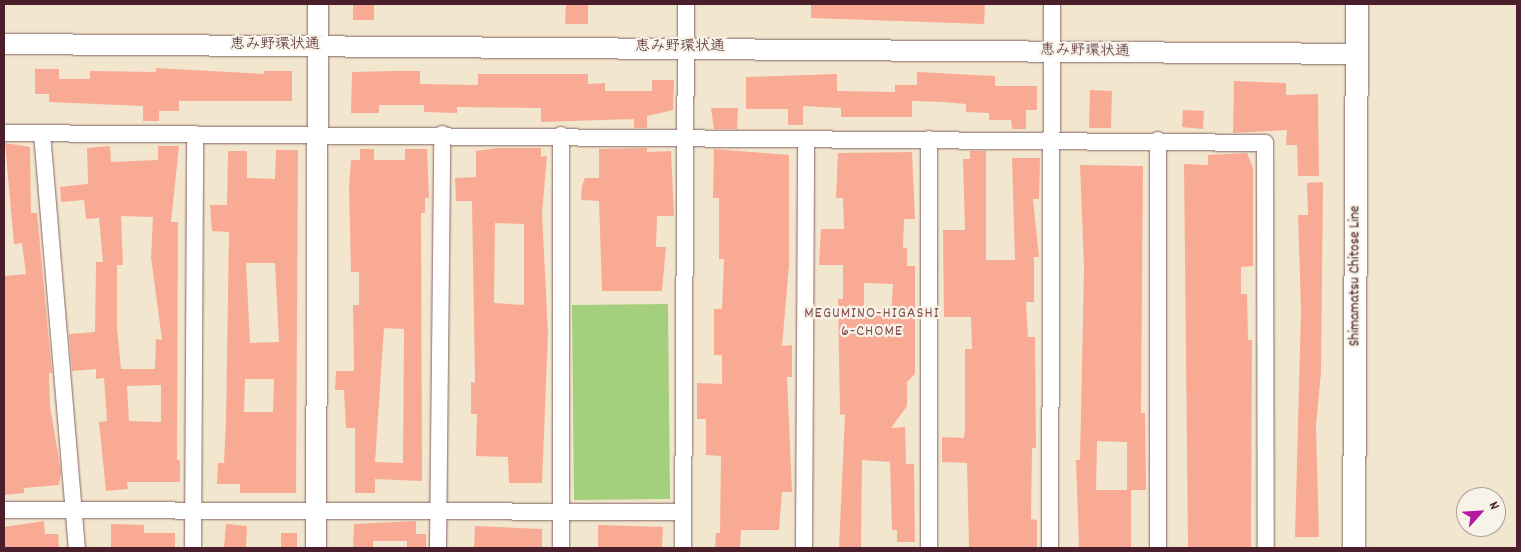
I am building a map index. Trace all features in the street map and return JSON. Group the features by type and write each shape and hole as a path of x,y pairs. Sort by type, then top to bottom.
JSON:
{"main road":[{"name":"Shimamatsu Chitose Line","path":"1354,548 1357,4"}],"street":[{"path":"316,548 318,4"},
{"path":"683,548 686,4"},
{"path":"1050,548 1052,4"},
{"name":"恵み野環状通","path":"4,44 1357,54"},
{"path":"4,133 442,134 806,139 1158,140 1265,143 1266,548"},
{"path":"42,133 77,548"},
{"path":"193,548 195,134"},
{"path":"438,548 442,134"},
{"path":"561,548 562,136"},
{"path":"804,548 806,139"},
{"path":"929,139 929,548"},
{"path":"1158,140 1158,548"},
{"path":"4,510 194,509 317,511 438,508 682,512"}],"green space":[{"path":"668,304 670,499 574,500 572,305"}],"building":[{"path":"353,4 374,4 374,20 353,20"},
{"path":"566,4 588,4 588,24 565,24"},
{"path":"811,4 985,4 984,24 811,18"},
{"path":"156,68 264,74 264,71 292,71 292,101 179,101 179,111 159,111 159,121 143,121 143,106 49,102 49,94 35,94 35,69 59,69 59,79 90,79 90,71 156,72"},
{"path":"420,71 420,84 478,85 478,74 588,74 588,84 605,83 605,91 652,91 652,80 674,80 673,110 647,116 647,128 634,128 634,119 541,122 541,108 457,107 457,113 424,112 424,105 379,105 379,113 351,113 352,72"},
{"path":"917,72 995,76 995,86 1037,86 1037,110 1026,110 1026,129 1012,129 1011,120 989,120 989,113 966,112 966,104 943,102 912,101 912,117 841,117 841,108 803,106 803,125 788,125 788,109 746,109 746,77 837,74 837,91 895,92 895,85 917,85"},
{"path":"1234,81 1286,83 1286,95 1318,94 1319,176 1298,176 1297,145 1286,145 1287,130 1233,133"},
{"path":"1090,90 1112,91 1111,128 1089,128"},
{"path":"711,108 738,108 737,129 714,129"},
{"path":"1183,110 1204,111 1203,129 1182,127"},
{"path":"5,143 30,147 31,213 37,213 52,373 49,373 50,406 61,472 59,485 24,488 24,493 4,495 4,276 26,274 22,243 14,244"},
{"path":"110,146 111,162 158,160 158,146 179,146 171,222 178,222 177,460 180,460 180,482 127,482 128,489 106,491 99,422 107,421 104,378 96,379 96,369 72,371 69,334 95,332 96,262 103,262 99,218 86,219 84,200 61,202 60,187 88,184 87,148","holes":["121,216 153,217 151,257 162,340 156,339 155,369 121,369 117,328 117,265 123,265","161,385 161,422 129,421 127,386"]},
{"path":"497,148 541,148 541,157 547,156 542,213 548,334 542,483 509,483 508,457 476,456 477,414 471,414 471,382 475,383 472,201 456,201 455,178 476,177 476,151","holes":["495,223 524,224 524,305 494,303"]},
{"path":"647,148 647,152 671,151 674,216 657,216 656,247 666,247 662,291 602,291 599,201 581,200 582,186 585,178 599,178 599,149"},
{"path":"360,149 374,149 374,160 405,160 405,149 427,149 429,198 425,198 425,213 421,213 422,481 375,479 375,493 355,493 355,428 346,428 344,390 335,390 336,371 354,371 353,305 359,305 359,272 351,272 349,187 351,160 360,160","holes":["384,328 404,329 403,463 375,462"]},
{"path":"714,149 789,155 789,265 782,346 792,345 792,377 787,377 792,492 782,492 779,530 741,530 740,548 715,548 716,533 720,533 721,456 706,455 706,419 697,419 697,383 722,384 722,355 714,355 714,309 722,309 724,259 719,259 719,198 713,198"},
{"path":"276,150 298,150 296,493 240,493 240,484 217,484 218,463 224,463 229,232 212,231 210,205 227,205 228,151 247,151 247,178 275,179","holes":["246,263 275,263 279,342 250,343","245,379 274,379 273,412 244,412"]},
{"path":"970,151 986,151 986,260 1015,260 1012,158 1040,158 1039,199 1033,199 1039,257 1034,257 1034,302 1026,302 1028,337 1035,337 1036,448 1032,448 1031,519 1037,520 1037,548 969,548 967,463 942,462 942,437 964,438 965,429 965,349 972,349 971,317 944,317 943,230 965,230 963,159 970,159"},
{"path":"912,152 915,219 904,219 903,248 907,248 907,266 915,266 915,374 907,382 907,406 891,428 905,427 906,464 914,464 915,542 897,542 897,530 892,530 890,462 862,460 861,548 839,548 845,414 840,415 838,299 843,299 843,265 819,265 821,229 844,229 843,198 836,198 838,153","holes":["864,283 893,284 891,316 864,315"]},
{"path":"1247,153 1253,168 1253,266 1241,267 1241,294 1247,294 1248,340 1252,340 1251,548 1188,548 1184,164 1208,165 1208,155"},
{"path":"1080,165 1143,166 1141,413 1145,413 1146,490 1131,490 1131,547 1079,548 1076,460 1080,460 1084,267","holes":["1097,441 1127,442 1127,490 1096,490"]},
{"path":"1323,182 1321,372 1316,425 1319,537 1295,537 1301,310 1298,215 1308,215 1307,183"},
{"path":"44,521 45,534 58,534 59,548 4,548 4,527"},
{"path":"416,521 416,534 426,534 426,548 407,548 407,541 373,541 373,548 353,548 354,524"},
{"path":"111,524 144,525 144,533 175,533 175,548 111,548"},
{"path":"226,524 247,526 246,548 224,548"},
{"path":"598,525 663,527 662,548 598,548"},
{"path":"475,526 542,529 542,548 474,548"},
{"path":"281,533 297,533 297,548 281,548"}],"district":[{"name":"MEGUMINO-HIGASHI 6-CHOME","path":"872,323"}]}
